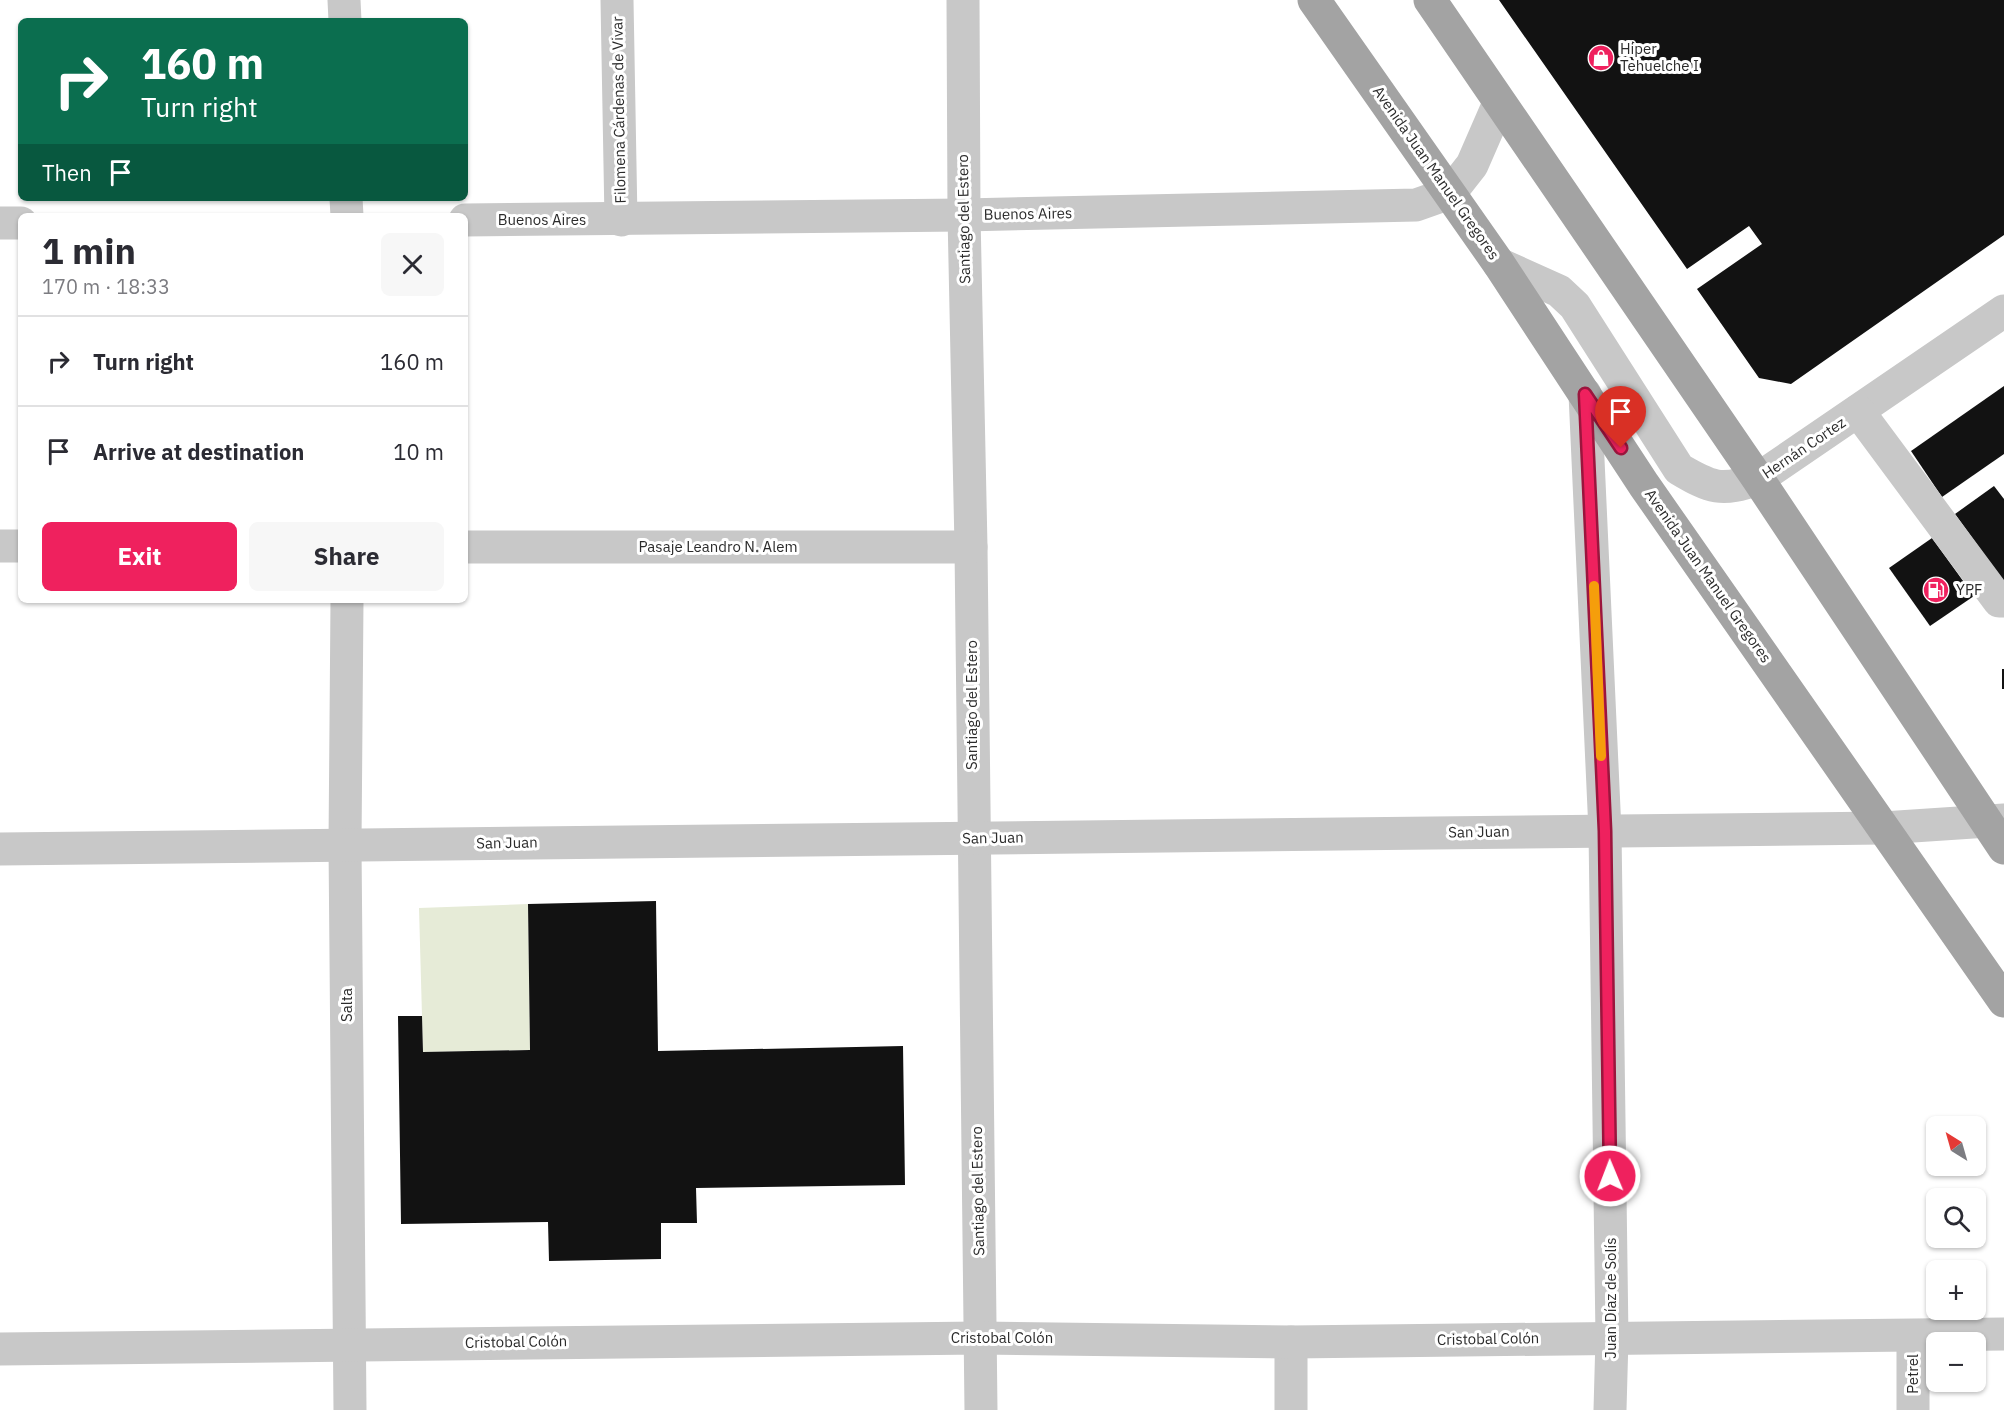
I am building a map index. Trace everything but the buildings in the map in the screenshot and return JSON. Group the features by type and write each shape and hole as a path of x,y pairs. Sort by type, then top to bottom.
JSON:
{"main road":[{"name":"Avenida Juan Manuel Gregores","path":"1314,0 1499,264 1644,485 2004,1001"},
{"path":"1430,0 1995,821 2004,848"}],"street":[{"path":"345,0 345,18"},
{"name":"Filomena Cárdenas de Vivar","path":"617,0 621,220"},
{"name":"Santiago del Estero","path":"963,0 981,1410"},
{"path":"1450,193 1472,165 1499,103"},
{"name":"Buenos Aires","path":"468,220 964,215 1416,205 1450,193"},
{"path":"0,223 18,223"},
{"name":"Hernán Cortez","path":"1499,264 1559,291 1575,306 1679,469 1702,483 1730,489 1758,479 2004,311"},
{"name":"Juan Díaz de Solís","path":"1585,394 1605,831 1612,1338 1610,1410"},
{"path":"1858,411 1999,601 2004,601"},
{"path":"0,546 18,546"},
{"name":"Pasaje Leandro N. Alem","path":"468,547 970,547"},
{"name":"Salta","path":"347,603 345,845 350,1410"},
{"name":"San Juan","path":"0,849 1883,828 1995,821"},
{"name":"Cristobal Colón","path":"0,1349 980,1338 1291,1342 1913,1337 2004,1334"},
{"name":"Petrel","path":"1913,1337 1913,1410"},
{"path":"1291,1342 1291,1410"}],"green space":[{"path":"528,904 530,1050 423,1052 419,908"}],"slow traffic":[{"path":"1594,586 1601,756"}],"place":[{"name":"Hiper Tehuelche I","path":"1601,58"},
{"name":"YPF","path":"1936,590"}],"route":[{"path":"1610,1176 1605,831 1585,394 1621,448"}]}
